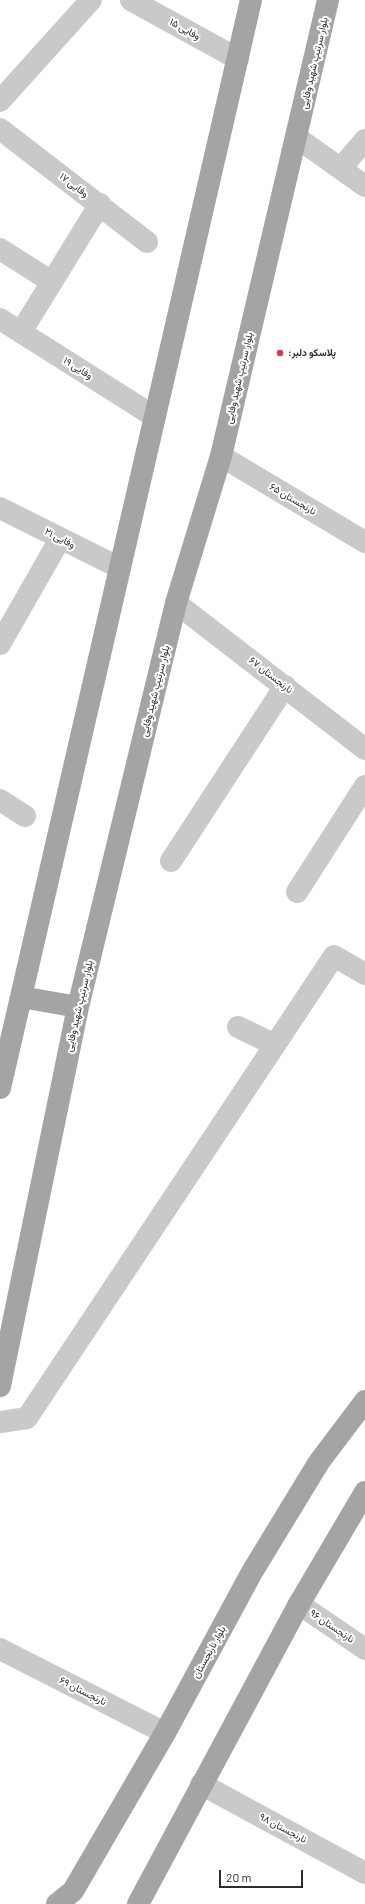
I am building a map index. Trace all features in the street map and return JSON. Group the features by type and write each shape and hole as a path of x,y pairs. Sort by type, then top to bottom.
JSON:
{"main road":[{"path":"0,1088 251,0"},
{"name":"بلوار سرتیپ شهید وفایی","path":"0,1386 78,1007 176,603 221,456 328,0"},
{"path":"21,997 78,1007"},
{"name":"بلوار نارنجستان","path":"57,1904 73,1891 165,1733 256,1566 319,1462 365,1402"},
{"path":"138,1904 201,1784 299,1604 365,1492"}],"street":[{"path":"0,102 91,0"},
{"name":"وفایی ۱۵","path":"132,0 238,58"},
{"name":"وفایی ۱۷","path":"0,129 100,204 147,242"},
{"path":"296,137 365,186"},
{"path":"341,168 365,140"},
{"path":"21,332 100,204"},
{"path":"0,249 52,282"},
{"name":"وفایی ۱۹","path":"0,319 155,417"},
{"name":"نارنجستان ۶۵","path":"221,456 364,538"},
{"name":"وفایی ۲۱","path":"0,508 120,568"},
{"path":"0,644 60,539"},
{"name":"نارنجستان ۶۷","path":"176,603 365,749"},
{"path":"171,861 285,686"},
{"path":"297,892 365,786"},
{"path":"0,800 25,816"},
{"path":"0,1422 27,1418 334,956 365,974"},
{"path":"238,1027 275,1045"},
{"name":"نارنجستان ۹۶","path":"299,1604 365,1648"},
{"name":"نارنجستان ۶۹","path":"0,1649 165,1733"},
{"name":"نارنجستان ۹۸","path":"201,1784 365,1873"}],"place":[{"name":":پلاسکو دلبر","path":"280,353"}]}
